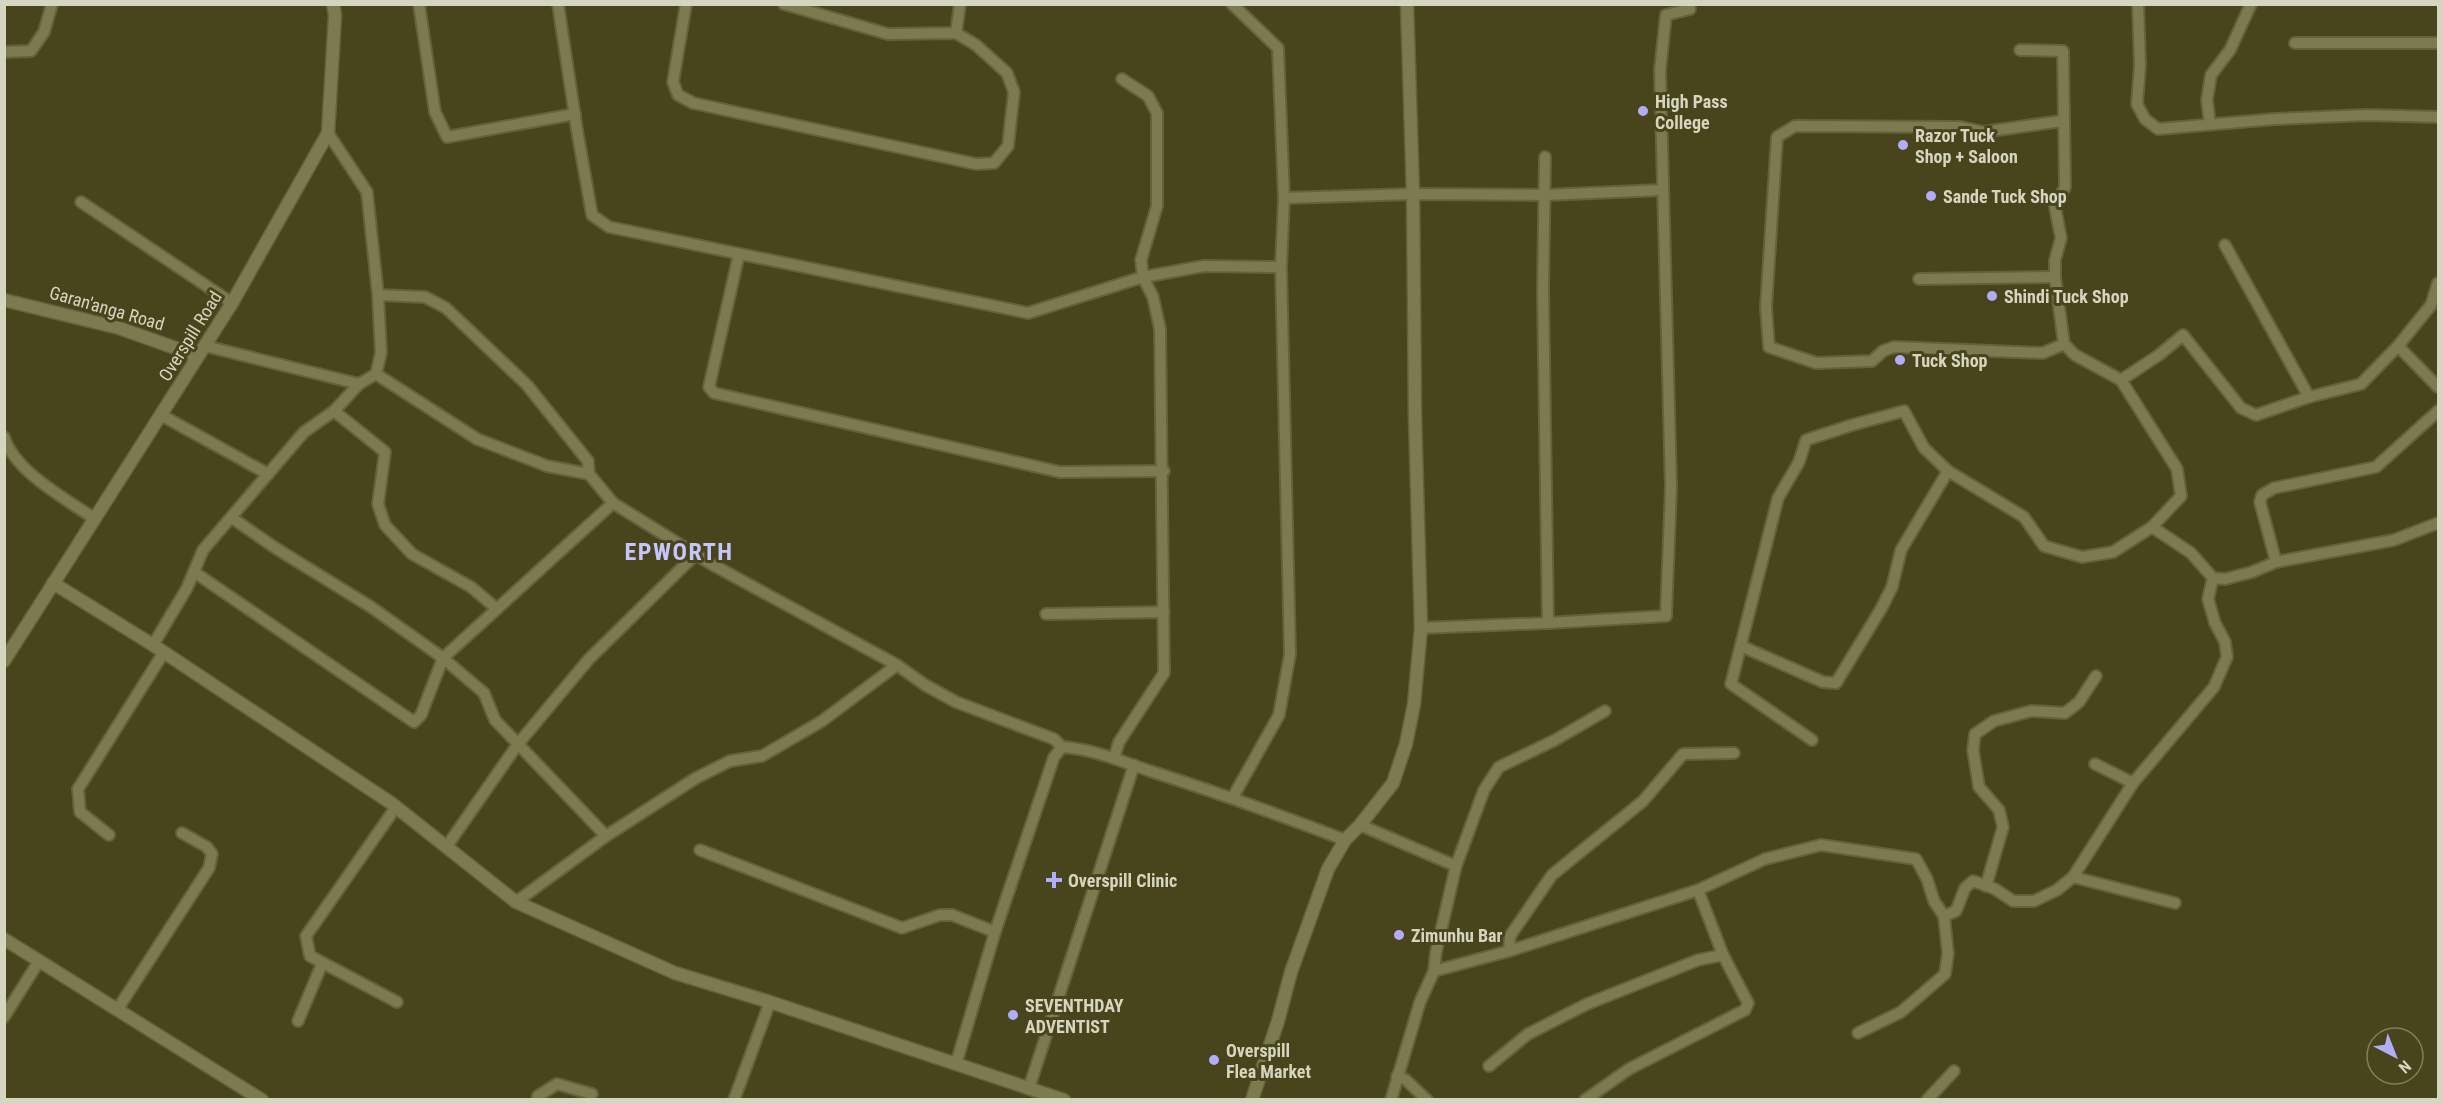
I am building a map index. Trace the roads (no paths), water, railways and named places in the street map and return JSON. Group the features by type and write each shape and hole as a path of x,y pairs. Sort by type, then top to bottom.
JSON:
{"street":[{"path":"4,52 31,51 44,32 52,4"},
{"name":"Overspill Road","path":"4,661 232,303 328,134 335,15 333,4"},
{"path":"419,4 435,112 447,137 575,114"},
{"path":"558,4 592,215 609,227 1028,313 1143,277 1204,266 1281,267"},
{"path":"686,4 673,82 678,95 693,103 976,164 994,163 1008,146 1014,92 1006,73 976,45 956,33 888,34 784,4"},
{"path":"956,33 960,4"},
{"path":"1232,4 1278,48 1284,198 1281,267 1290,654 1279,715 1233,797"},
{"path":"1252,1100 1312,910 1328,868 1345,840 1386,794 1398,770 1414,704 1421,628 1407,4"},
{"path":"2138,4 2137,104 2145,118 2158,129 2367,115 2439,117"},
{"path":"2210,124 2207,100 2211,75 2230,50 2251,4"},
{"path":"1421,628 1666,616 1671,487 1660,70 1666,15 1690,9"},
{"path":"2295,43 2439,43"},
{"path":"1812,740 1731,684 1778,498 1799,462 1806,440 1904,411 1924,448 1948,471 2024,517 2044,546 2082,557 2113,552 2152,527 2181,496 2177,469 2121,380 2075,355 2064,344 2055,277 2055,260 2061,238 2055,207 2065,187 2062,121 2063,51 2020,50"},
{"path":"1114,758 1119,742 1164,672 1164,471 1160,329 1153,297 1143,277 1141,260 1157,206 1157,113 1148,96 1122,79"},
{"path":"2062,121 1983,132 1960,127 1795,126 1778,137 1766,307 1769,347 1816,363 1872,361 1883,351 1894,347 2043,353 2064,344"},
{"path":"153,645 187,588 203,550 304,432 334,411 359,384 376,374 381,353 378,294 367,192 328,134"},
{"path":"1545,157 1543,291 1548,623"},
{"path":"1284,198 1413,194 1545,195 1662,190"},
{"path":"81,202 232,303"},
{"path":"2225,245 2309,397"},
{"path":"739,254 709,387 714,393 1060,472 1164,471"},
{"path":"1920,279 2055,277"},
{"path":"2121,380 2159,355 2183,335 2241,408 2256,415 2309,397 2361,384 2398,346 2430,305 2439,283"},
{"path":"378,294 425,297 446,308 527,385 588,461 589,474 613,503 696,554 897,665 925,685 956,702 1054,739 1062,747 1078,748 1114,758 1233,797 1345,840"},
{"name":"Garan'anga Road","path":"4,300 202,351"},
{"path":"2398,346 2439,387"},
{"path":"202,351 359,384"},
{"path":"376,374 477,439 547,466 589,474"},
{"path":"334,411 385,452 378,504 385,525 412,554 471,587 497,609"},
{"path":"2276,562 2260,502 2262,495 2274,488 2376,467 2439,411"},
{"path":"161,416 268,474"},
{"path":"4,437 8,447 38,480 95,519"},
{"path":"1740,646 1823,682 1836,683 1881,609 1892,587 1901,550 1948,471"},
{"path":"194,572 414,722 421,715 443,658 613,503"},
{"path":"232,518 277,549 372,607 443,658 484,693 495,720 606,836"},
{"path":"2152,527 2191,553 2213,578 2225,579 2276,562 2394,540 2439,523"},
{"path":"447,846 518,744 589,659 696,554"},
{"path":"1944,916 1956,911 1965,888 1973,882 1995,889 2013,901 2034,900 2057,890 2073,877 2133,783 2214,687 2227,657 2225,642 2215,623 2208,599 2213,578"},
{"path":"53,584 164,652 396,807 516,902 675,974 770,1002 1064,1100"},
{"path":"1046,614 1164,612"},
{"path":"109,834 80,812 78,789 164,652"},
{"path":"516,902 606,836 696,778 730,761 762,756 822,721 897,665"},
{"path":"1986,886 2003,826 1999,810 1979,786 1973,750 1975,734 1994,721 2031,711 2065,713 2079,702 2096,676"},
{"path":"1390,1100 1420,1002 1434,971 1436,952 1456,866 1484,790 1498,767 1555,740 1605,711"},
{"path":"956,1064 995,932 1054,757 1062,747"},
{"path":"1509,951 1510,936 1552,875 1643,801 1683,754 1734,753"},
{"path":"2095,764 2133,783"},
{"path":"1029,1088 1134,765"},
{"path":"396,807 306,936 310,956 397,1002"},
{"path":"1360,825 1456,866"},
{"path":"117,1010 209,868 212,854 207,847 182,833"},
{"path":"1434,971 1509,951 1698,890 1765,859 1821,845 1916,859 1927,879 1934,901 1944,916 1948,954 1945,974 1901,1012 1858,1033"},
{"path":"700,850 902,928 940,915 952,915 995,932"},
{"path":"2073,877 2175,903"},
{"path":"1585,1100 1629,1069 1745,1010 1748,1003 1723,955 1698,890"},
{"path":"4,939 262,1100"},
{"path":"1489,1066 1528,1034 1587,1004 1698,960 1723,955"},
{"path":"4,1017 39,961"},
{"path":"298,1021 322,964"},
{"path":"734,1100 770,1002"},
{"path":"1927,1100 1954,1071"},
{"path":"1397,1076 1406,1080 1427,1100"},
{"path":"537,1100 538,1096 557,1084 592,1094"}],"place":[{"name":"High Pass College","path":"1643,111"},
{"name":"Razor Tuck Shop + Saloon","path":"1903,145"},
{"name":"Sande Tuck Shop","path":"1931,196"},
{"name":"Shindi Tuck Shop","path":"1992,296"},
{"name":"Tuck Shop","path":"1900,360"},
{"name":"Overspill Clinic","path":"1054,880"},
{"name":"Zimunhu Bar","path":"1399,935"},
{"name":"SEVENTHDAY ADVENTIST","path":"1013,1015"},
{"name":"Overspill Flea Market","path":"1214,1060"}],"district":[{"name":"EPWORTH","path":"679,552"}]}
